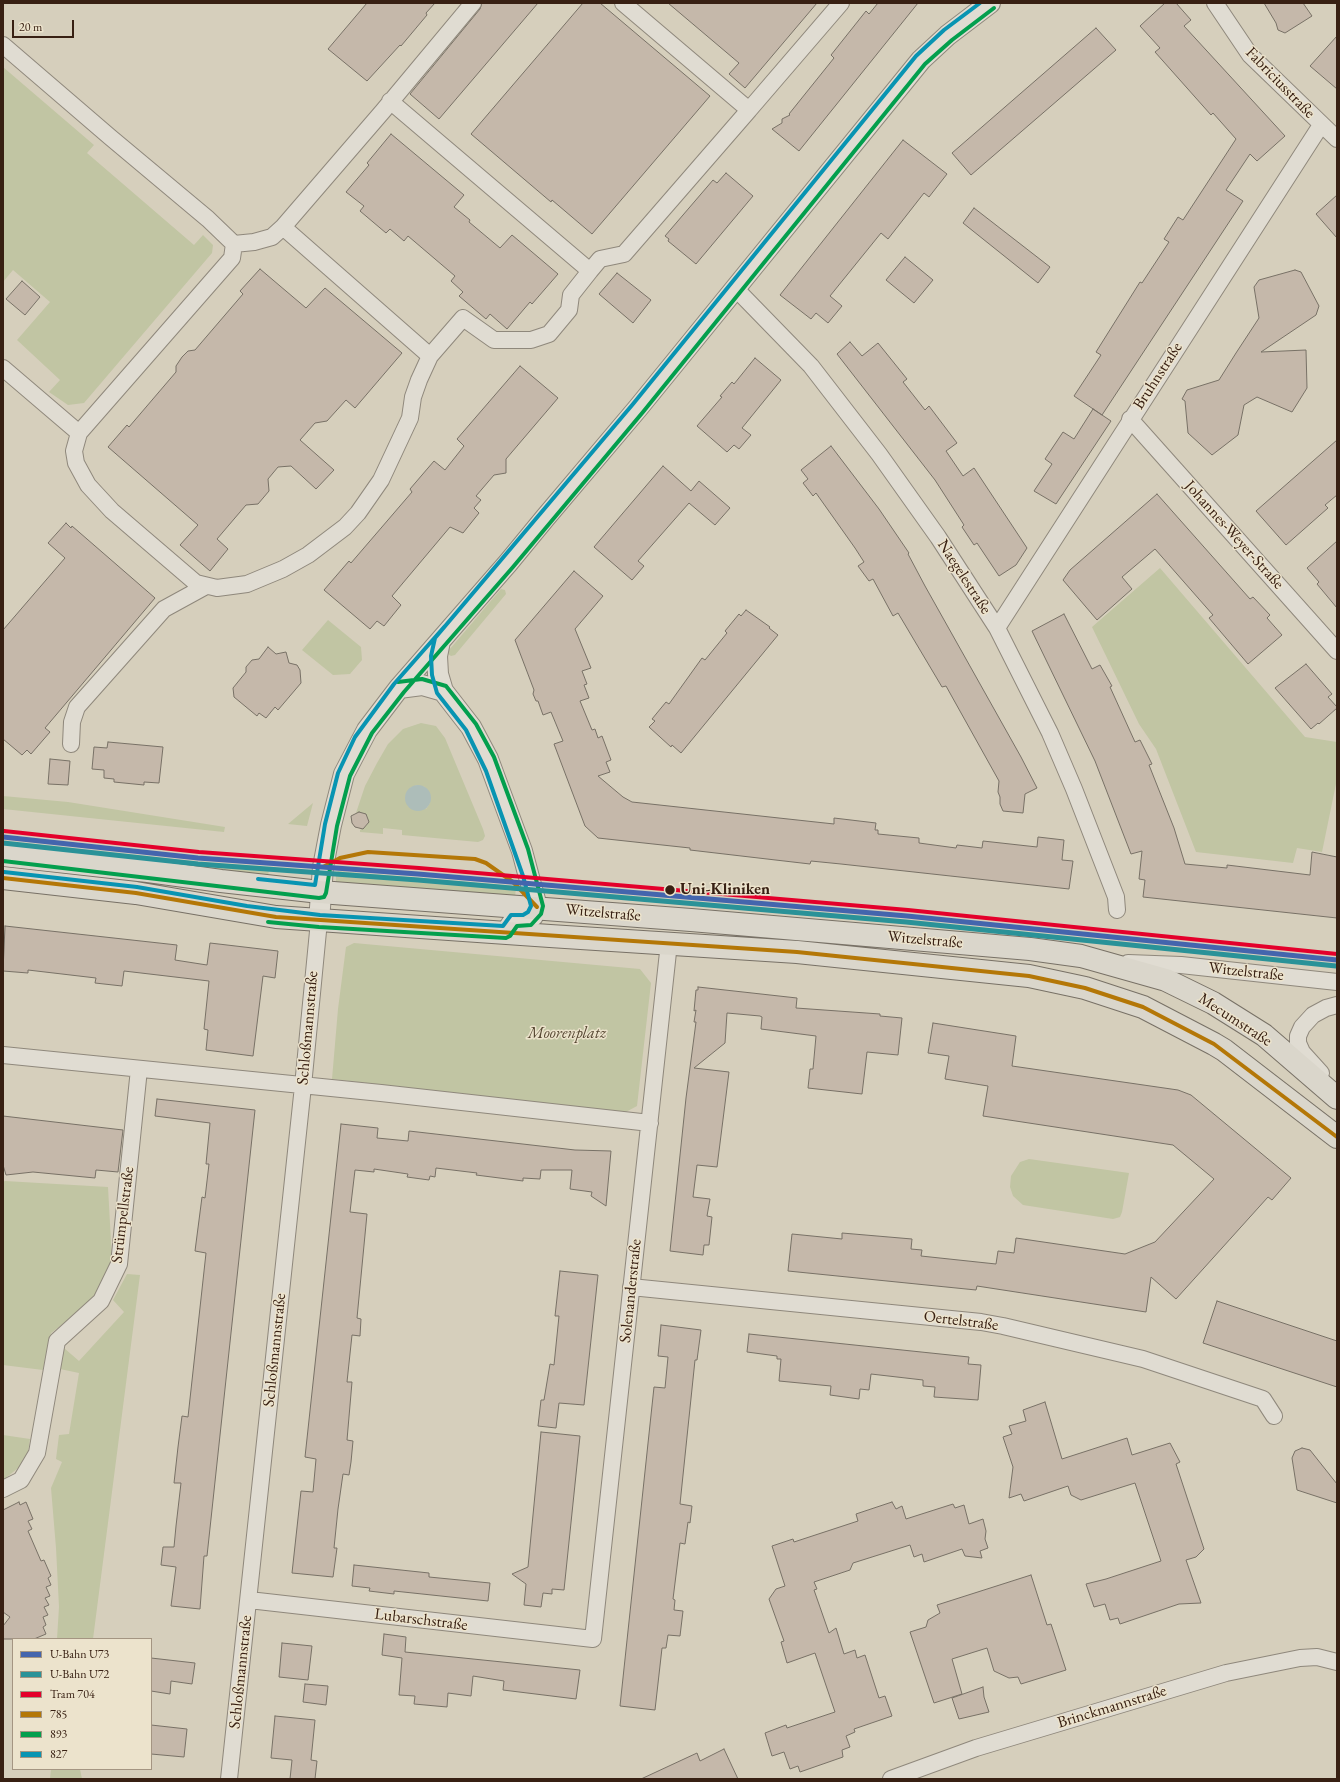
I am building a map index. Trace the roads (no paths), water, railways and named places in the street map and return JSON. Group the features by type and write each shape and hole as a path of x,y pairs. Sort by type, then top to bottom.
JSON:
{"main road":[{"name":"Witzelstraße","path":"3,855 320,892 537,907 1030,949 1081,956 1166,980"},
{"name":"Witzelstraße","path":"3,878 136,893 261,915 550,936 804,952 1029,976 1085,988 1143,1007 1224,1050"},
{"name":"Mecumstraße","path":"1166,980 1213,1003 1252,1027 1336,1097"},
{"name":"Mecumstraße","path":"1224,1050 1337,1137"}],"street":[{"path":"3,45 208,219 234,244 272,238 283,227 383,111 473,3"},
{"path":"623,3 748,110"},
{"path":"234,244 232,258 79,433 74,451 76,463 88,485 112,511 196,583 206,586 229,588 247,584 284,569 308,555 345,527 358,513 381,480 410,418 413,397 418,380 430,356 463,318 494,340 531,340 549,334 569,310 571,295 600,259 624,254 841,3"},
{"path":"319,920 320,892 331,825 344,774 367,730 399,688 508,563 736,289 921,60 948,36 990,3"},
{"name":"Fabriciusstraße","path":"1215,3 1250,55 1337,139"},
{"path":"390,101 590,271"},
{"name":"Bruhnstraße","path":"997,628 1130,419 1321,125"},
{"path":"283,227 430,356"},
{"name":"Naegelestraße","path":"736,289 811,366 879,454 938,537 997,628 1050,733 1071,782 1116,897 1117,910"},
{"path":"3,368 79,433"},
{"name":"Johannes-Weyer-Straße","path":"1130,419 1337,651"},
{"path":"71,744 72,722 77,707 164,609 206,586"},
{"path":"440,641 437,656 438,674 443,691 471,727 488,759 522,851 537,907 533,916 524,921 514,920 506,932"},
{"path":"399,688 422,685 443,691"},
{"name":"Schloßmannstraße","path":"229,1779 303,1086 319,920"},
{"name":"Solenanderstraße","path":"593,1639 669,943"},
{"name":"Witzelstraße","path":"1106,962 1181,965 1337,982"},
{"path":"1336,1097 1329,1082 1302,1052 1298,1043 1298,1036 1302,1027 1313,1015 1326,1008 1337,1005"},
{"path":"3,1055 389,1094 650,1123"},
{"name":"Strümpellstraße","path":"3,1489 21,1480 37,1453 39,1414 57,1341 101,1301 119,1264 138,1069"},
{"name":"Oertelstraße","path":"631,1286 981,1322 1004,1326 1143,1359 1263,1399 1274,1416"},
{"name":"Lubarschstraße","path":"249,1600 593,1639"},
{"name":"Brinckmannstraße","path":"891,1779 976,1748 1226,1673 1300,1658 1317,1657 1337,1662"}],"metro line":[{"name":"U73","path":"3,837 198,858 418,874 907,916 1337,960"},
{"name":"U72","path":"3,843 198,864 418,880 906,922 1336,966"}],"tram line":[{"name":"704","path":"4,831 199,852 419,868 908,910 1337,954"}],"place":[{"name":"Uni-Kliniken","path":"670,890"}],"park label":[{"name":"Moorenplatz","path":"567,1034"}]}
